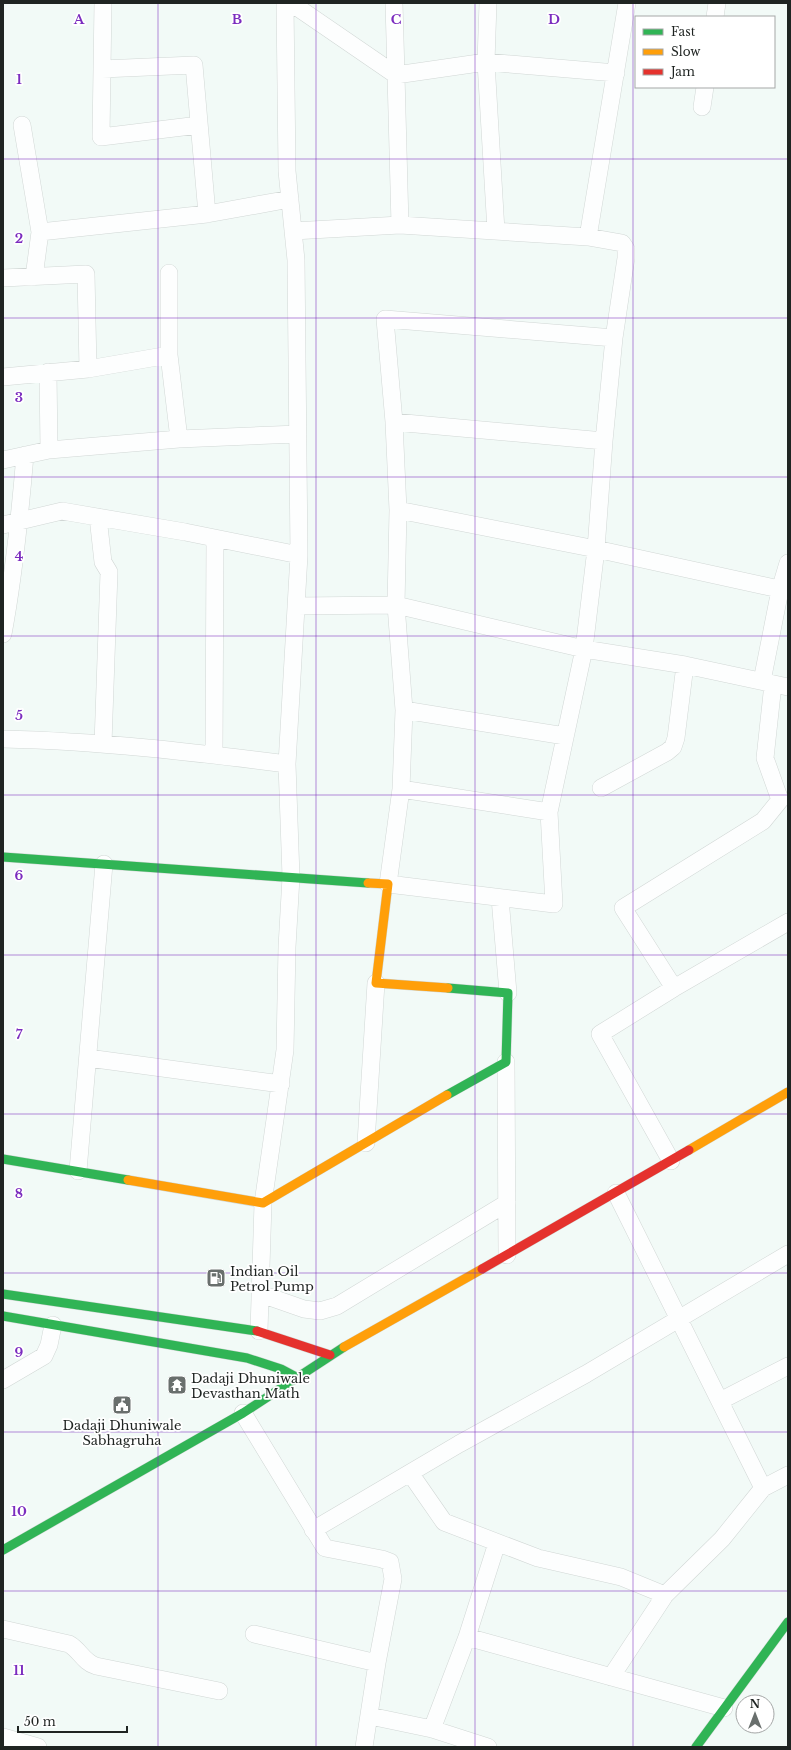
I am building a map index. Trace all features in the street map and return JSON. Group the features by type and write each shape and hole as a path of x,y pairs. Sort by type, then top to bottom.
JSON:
{"street":[{"path":"103,3 101,137 199,125"},
{"path":"259,1331 263,1203 285,1050 287,947 291,877 287,764 299,555 296,260 287,171 285,3"},
{"path":"291,3 396,75 486,62 616,73"},
{"path":"394,3 400,225"},
{"path":"488,3 486,62 496,231"},
{"path":"588,236 627,3"},
{"path":"715,16 717,3"},
{"path":"102,69 194,65 207,214"},
{"path":"702,107 705,88"},
{"path":"22,125 40,232 34,277"},
{"path":"40,232 207,214 290,199"},
{"path":"3,857 388,884 554,904 549,812 584,649 596,549 604,441 614,338 626,249 622,243 588,236 400,225 293,231"},
{"path":"170,273 170,355 179,439"},
{"path":"3,278 86,274 88,369"},
{"path":"366,1142 376,983 401,789 404,710 396,605 398,510 394,422 385,319 614,338"},
{"path":"3,376 88,369 170,355"},
{"path":"48,372 49,450"},
{"path":"394,422 604,441"},
{"path":"3,460 49,450 179,439 298,434"},
{"path":"3,634 19,521 25,455"},
{"path":"398,510 596,549 784,591"},
{"path":"3,525 62,511 215,538 299,555"},
{"path":"98,517 102,562 109,572 103,744"},
{"path":"214,755 215,538"},
{"path":"674,988 623,908 762,821 780,800 766,758 788,563"},
{"path":"296,606 396,605 584,649 685,665 774,684"},
{"path":"601,788 667,752 673,747 676,738 685,665"},
{"path":"404,710 565,736"},
{"path":"3,739 62,741 167,749 287,764"},
{"path":"401,789 549,812"},
{"path":"78,1171 104,864"},
{"path":"500,898 508,993 506,1062 507,1255"},
{"path":"671,1161 600,1034 674,988 788,922"},
{"path":"376,983 508,993"},
{"path":"88,1058 281,1084"},
{"path":"3,1159 263,1203 472,1080 506,1062"},
{"path":"3,1550 243,1413 330,1355 616,1193 788,1092"},
{"path":"616,1193 762,1488"},
{"path":"261,1294 304,1309 320,1311 337,1306 507,1203"},
{"path":"313,1530 410,1473 586,1374 788,1254"},
{"path":"3,1294 259,1331 330,1355"},
{"path":"3,1316 248,1358 296,1377"},
{"path":"3,1380 44,1356 49,1345 53,1324"},
{"path":"720,1401 788,1366"},
{"path":"243,1413 313,1530 326,1548 382,1559 390,1562 393,1579 377,1663 364,1747"},
{"path":"410,1473 444,1522 538,1558 621,1577 665,1595"},
{"path":"611,1677 665,1595 722,1539 762,1488 788,1475"},
{"path":"432,1729 467,1637 497,1543"},
{"path":"696,1747 788,1622"},
{"path":"3,1629 69,1644 74,1647 85,1660 96,1666 219,1691"},
{"path":"254,1634 377,1663"},
{"path":"467,1637 724,1708"},
{"path":"370,1716 432,1729 488,1747"},
{"path":"3,1737 38,1747"}],"traffic: fast":[{"path":"3,857 368,883"},
{"path":"447,1095 506,1062 508,993 448,988"},
{"path":"3,1159 128,1180"},
{"path":"3,1294 257,1331"},
{"path":"3,1316 247,1358 281,1369 296,1377"},
{"path":"3,1550 243,1413 344,1347"},
{"path":"696,1747 788,1622"}],"traffic: slow":[{"path":"368,883 388,884 376,983 448,988"},
{"path":"689,1150 788,1092"},
{"path":"128,1180 263,1203 447,1095"},
{"path":"344,1347 482,1269"}],"traffic: jam":[{"path":"482,1269 689,1150"},
{"path":"257,1331 330,1355"}],"place":[{"name":"Indian Oil Petrol Pump","path":"216,1278"},
{"name":"Dadaji Dhuniwale Devasthan Math","path":"177,1385"},
{"name":"Dadaji Dhuniwale Sabhagruha","path":"122,1405"}]}
